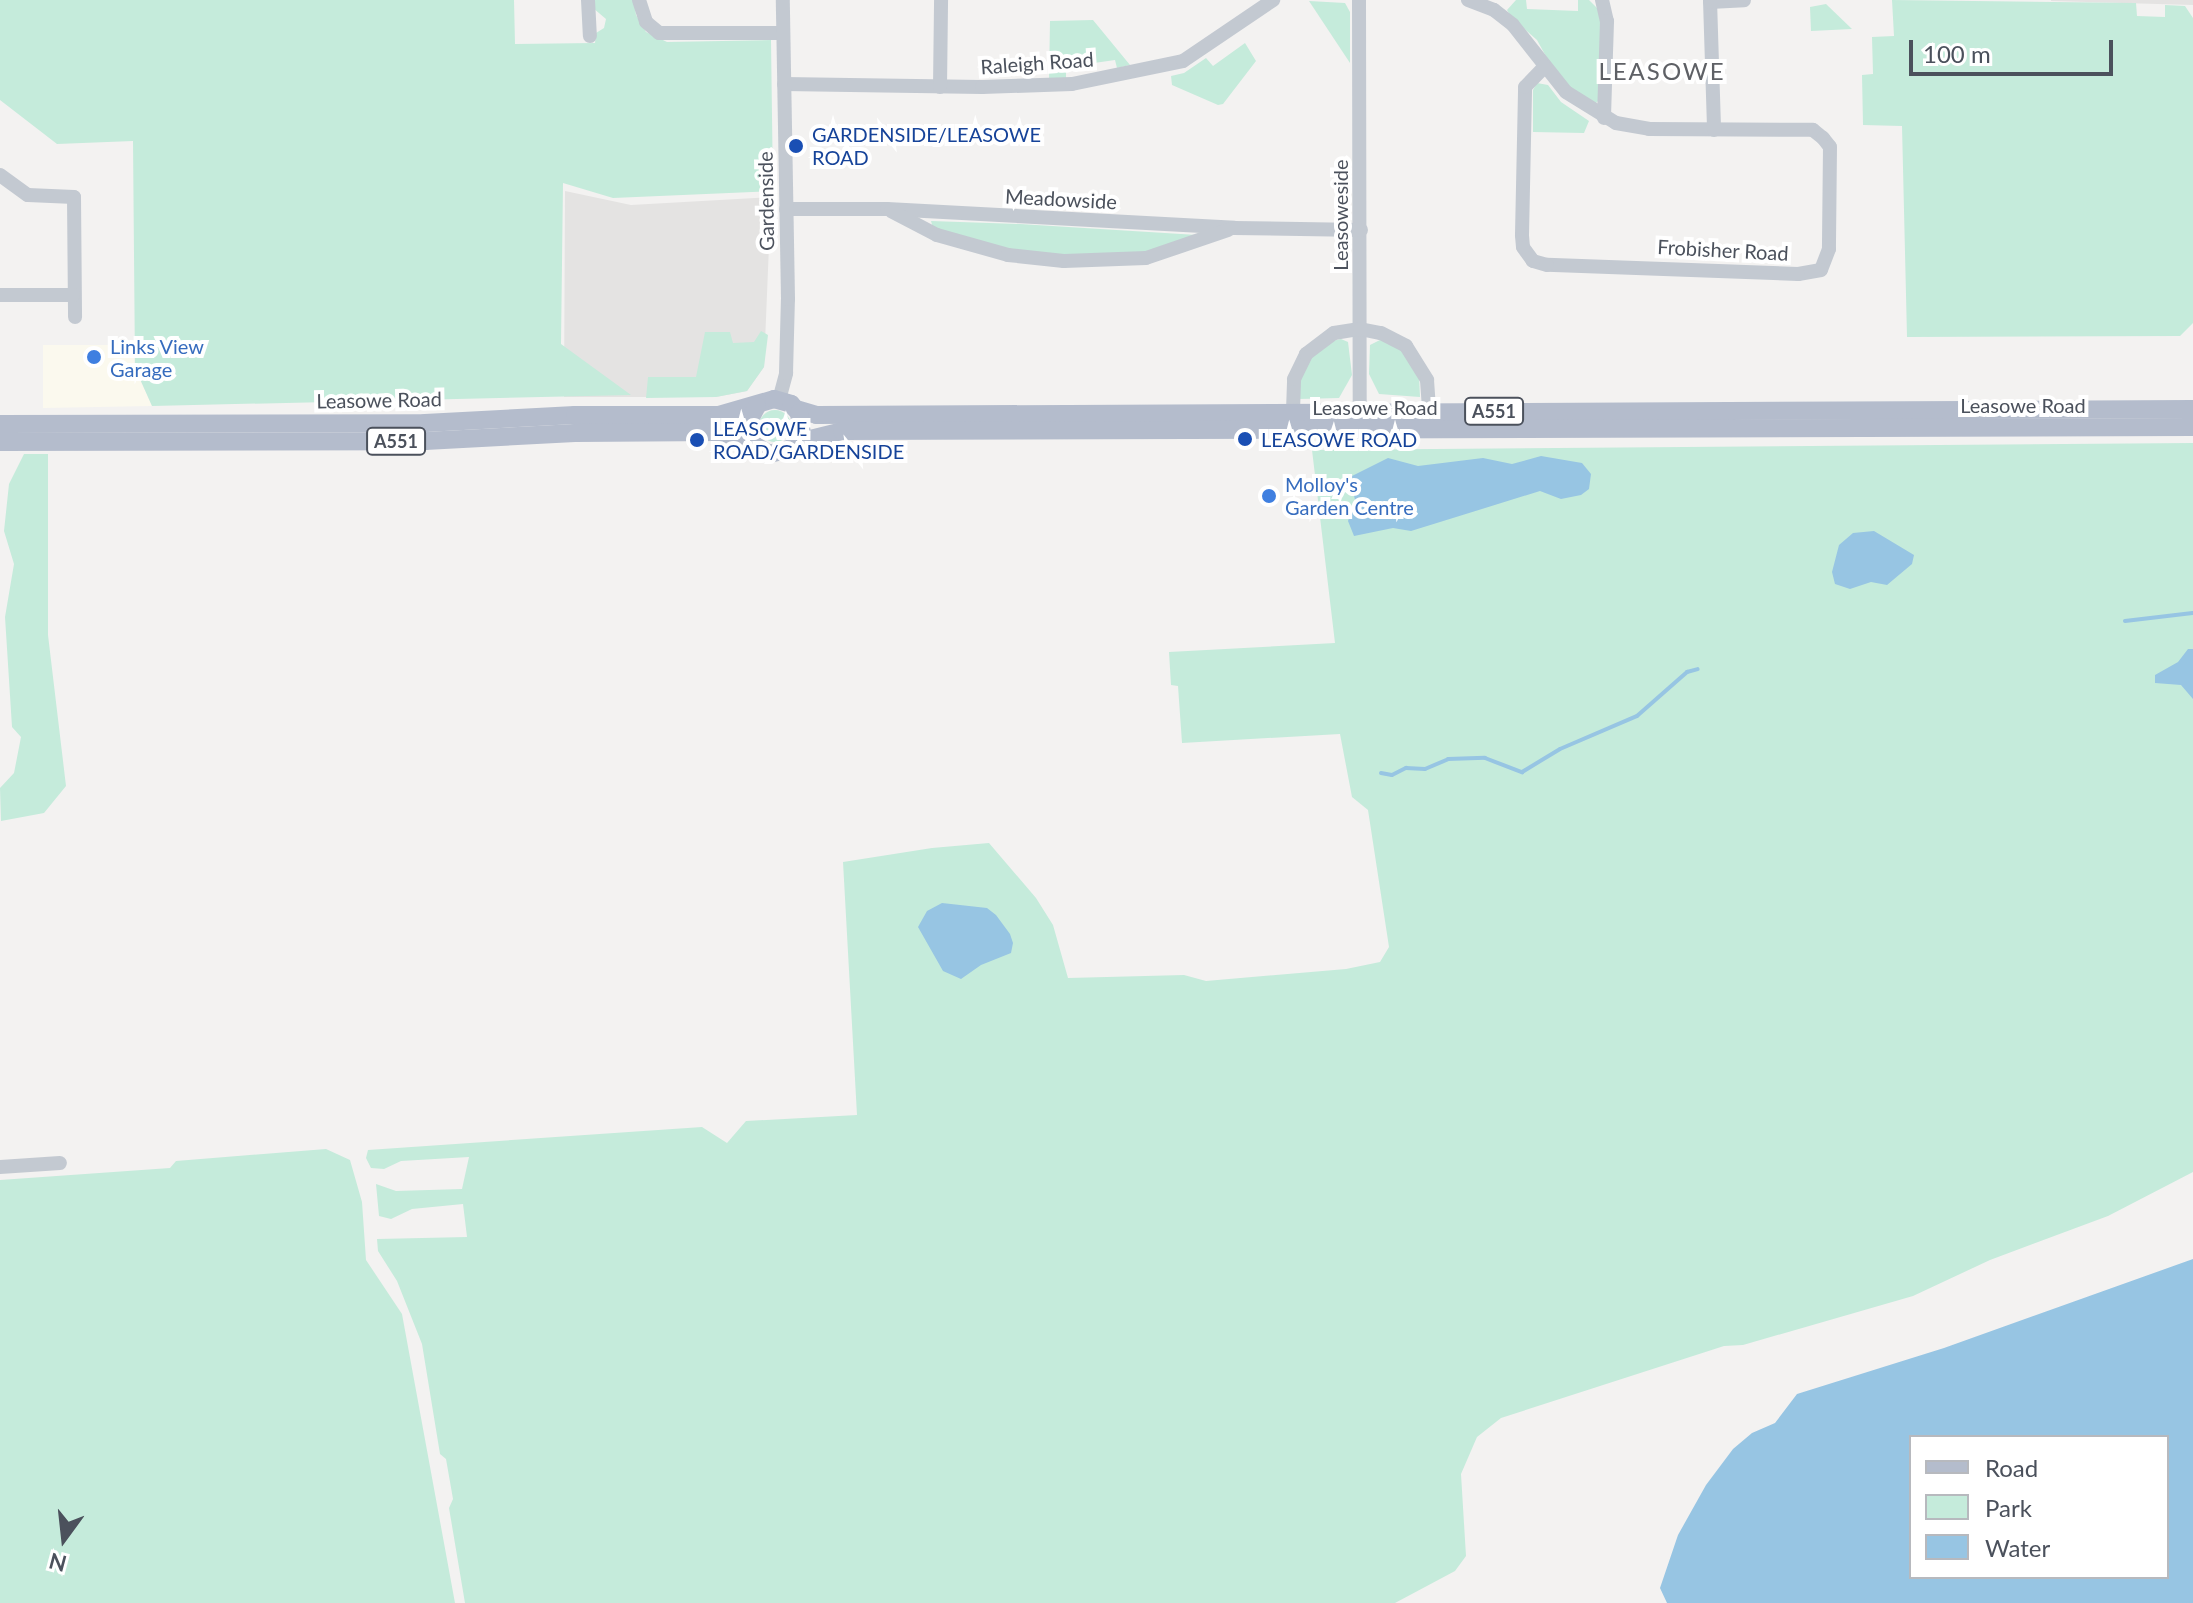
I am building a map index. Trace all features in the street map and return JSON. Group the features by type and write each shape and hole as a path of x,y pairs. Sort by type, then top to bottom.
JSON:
{"main road":[{"path":"788,404 803,424 798,442 776,455 761,451 753,444 748,423 757,406 788,404"},
{"name":"Leasowe Road","path":"788,404 817,415 1293,411 1360,420 1429,411 2193,409"},
{"name":"Leasowe Road","path":"0,424 425,423 575,415 719,415 757,406"},
{"name":"Leasowe Road","path":"798,442 842,431 1360,420 2193,427"},
{"name":"Leasowe Road","path":"0,442 425,441 575,433 719,432 753,444"}],"street":[{"path":"588,0 590,36"},
{"path":"639,0 646,22 659,33 783,33"},
{"name":"Gardenside","path":"783,0 788,404"},
{"path":"940,87 941,0"},
{"path":"1240,0 1251,14"},
{"name":"Raleigh Road","path":"784,84 1029,87 1137,72 1183,61 1273,0"},
{"name":"Leasoweside","path":"1359,0 1360,420"},
{"path":"1468,0 1498,5 1531,45 1544,67"},
{"path":"1602,0 1607,21 1604,118"},
{"path":"1714,130 1710,1 1744,0"},
{"name":"Frobisher Road","path":"1544,67 1566,92 1604,118 1649,129 1813,130 1830,147 1829,249 1821,270 1798,274 1547,265 1533,261 1523,247 1522,235 1525,87 1544,67"},
{"path":"0,175 28,195 74,197 75,317"},
{"name":"Meadowside","path":"786,209 887,209 1234,228 1361,230"},
{"name":"Meadowside","path":"887,209 937,235 1008,255 1064,261 1146,258 1234,228"},
{"path":"0,295 73,295"},
{"name":"Leasowe Road","path":"1293,411 1294,379 1306,354 1334,333 1360,329 1381,333 1406,346 1427,380 1429,411"},
{"path":"0,1167 60,1163"}],"shaded area":[{"path":"2193,0 2193,5 2051,1"},
{"path":"565,191 631,205 771,197 764,367 747,391 716,397 564,397"},
{"path":"43,345 133,345 135,368 152,406 43,408"}],"green space":[{"path":"0,0 514,0 515,44 595,43 596,33 604,28 606,19 593,8 593,0 634,0 636,15 646,32 667,42 771,40 773,191 613,198 563,183 561,344 631,395 152,406 135,368 133,141 57,144 0,100"},
{"path":"1516,0 1526,0 1527,9 1578,11 1578,0 1589,0 1597,8 1601,18 1599,100 1593,106 1582,100 1553,69 1537,40 1512,18 1507,10"},
{"path":"1892,0 2136,3 2137,16 2165,17 2165,5 2185,6 2193,18 2193,323 2180,336 1907,337 1902,126 1863,125 1862,75 1873,74 1872,37 1894,36"},
{"path":"1309,1 1345,3 1350,12 1350,63"},
{"path":"1826,4 1852,29 1811,31 1810,7"},
{"path":"1093,20 1130,65 1117,68 1115,60 1066,67 1066,78 1049,80 1050,21"},
{"path":"1245,43 1256,61 1223,104 1218,105 1172,85 1171,76 1184,73 1206,58 1213,66"},
{"path":"1537,83 1548,85 1561,102 1589,121 1584,133 1533,132 1533,90"},
{"path":"931,221 1197,235 1194,240 1126,256 1060,257 996,248 933,228"},
{"path":"761,331 768,335 764,367 747,391 716,397 646,398 648,377 696,377 705,332 730,332 733,343 754,342"},
{"path":"1341,339 1348,342 1352,375 1339,398 1299,399 1300,377 1310,355 1327,342"},
{"path":"1380,340 1394,344 1409,356 1419,375 1420,397 1379,394 1369,374 1370,345"},
{"path":"775,410 786,415 791,426 786,437 775,442 764,437 759,426 764,415"},
{"path":"2193,443 2193,1172 2108,1216 1990,1260 1913,1296 1743,1345 1724,1346 1501,1418 1477,1437 1461,1474 1466,1556 1455,1571 1395,1603 465,1603 449,1508 453,1499 446,1459 440,1454 422,1344 397,1281 378,1251 377,1239 467,1237 463,1204 412,1209 391,1219 379,1216 376,1184 396,1191 462,1189 469,1157 401,1161 384,1169 371,1168 366,1158 368,1150 702,1127 727,1143 746,1121 857,1115 843,862 989,843 1036,898 1053,925 1068,978 1184,975 1206,981 1346,969 1380,962 1389,947 1368,810 1352,797 1340,734 1182,743 1178,686 1171,685 1169,652 1335,643 1312,450"},
{"path":"24,454 48,454 48,635 66,786 44,813 1,821 0,788 14,773 21,737 12,727 5,617 14,564 4,531 9,484"},
{"path":"326,1149 350,1160 362,1202 366,1260 402,1314 455,1603 0,1603 0,1180 170,1168 176,1161"}],"water":[{"path":"1541,456 1582,463 1591,474 1589,489 1581,495 1561,499 1540,491 1411,531 1393,528 1354,536 1348,521 1355,500 1350,477 1388,458 1418,466 1483,458 1512,464"},
{"path":"1874,531 1914,555 1912,564 1887,585 1871,582 1850,589 1835,584 1832,572 1839,545 1853,533"},
{"path":"2188,649 2193,649 2193,699 2181,685 2155,683 2155,675 2178,662"},
{"path":"942,903 987,908 1010,934 1013,943 1011,953 981,965 961,979 943,971 918,927 927,911"},
{"path":"2193,1259 2193,1603 1667,1603 1660,1588 1678,1535 1706,1485 1733,1449 1752,1433 1775,1423 1797,1394 1944,1348"}],"waterway":[{"path":"2125,621 2193,613"},
{"path":"1381,773 1392,775 1406,768 1425,769 1448,759 1485,758 1522,772 1560,749 1637,716 1687,672 1698,669"}],"place":[{"name":"GARDENSIDE/LEASOWE ROAD","path":"796,146"},
{"name":"Links View Garage","path":"94,357"},
{"name":"LEASOWE ROAD","path":"1245,439"},
{"name":"LEASOWE ROAD/GARDENSIDE","path":"697,440"},
{"name":"Molloy's Garden Centre","path":"1269,496"}],"district":[{"name":"LEASOWE","path":"1662,71"}]}
